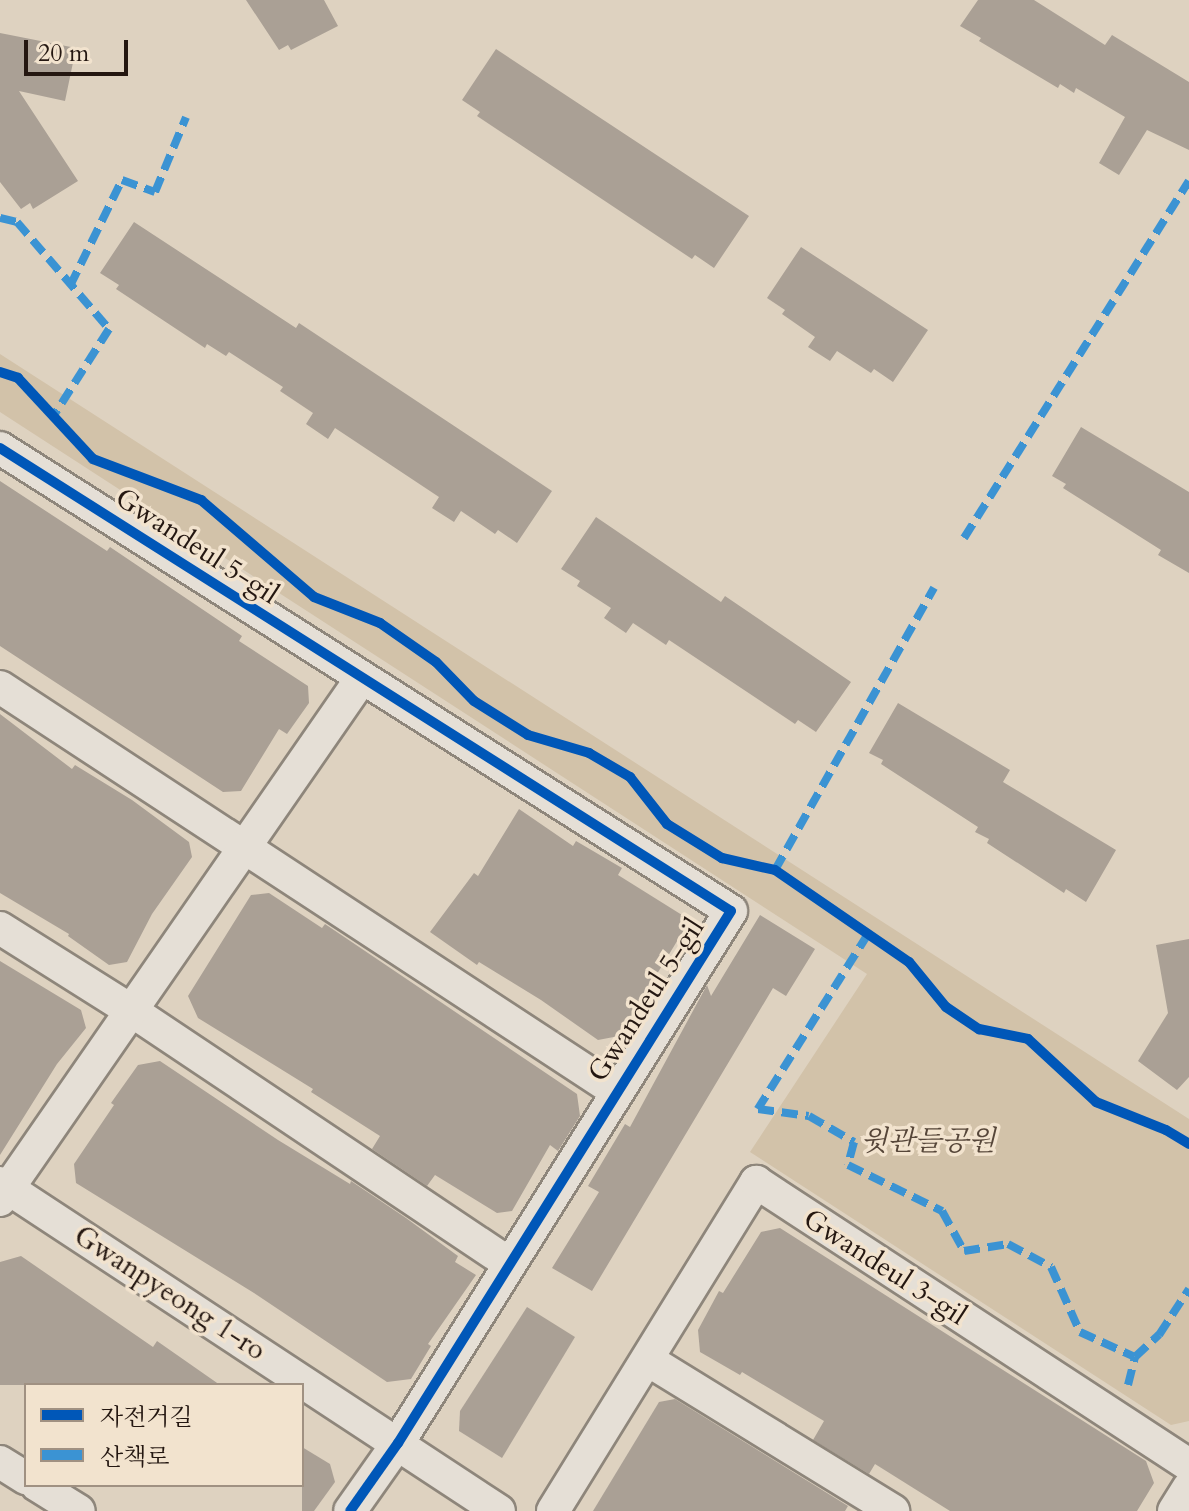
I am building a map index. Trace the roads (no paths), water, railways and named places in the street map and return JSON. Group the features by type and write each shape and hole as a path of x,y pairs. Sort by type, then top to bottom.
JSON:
{"street":[{"name":"Gwandeul 5-gil","path":"0,448 731,911 398,1443 350,1511"},
{"path":"3,1190 132,1011 361,679"},
{"name":"Gwandeul 5-gil","path":"0,687 616,1091"},
{"path":"0,928 132,1011 508,1263"},
{"name":"Gwandeul 3-gil","path":"553,1511 756,1182 1189,1465"},
{"name":"Gwanpyeong 1-ro","path":"3,1190 499,1511"},
{"path":"648,1360 893,1511"},
{"path":"0,1462 24,1477"},
{"path":"40,1487 79,1511"},
{"path":"1174,1511 1189,1487"}],"park label":[{"name":"윗관들공원","path":"928,1141"}]}
